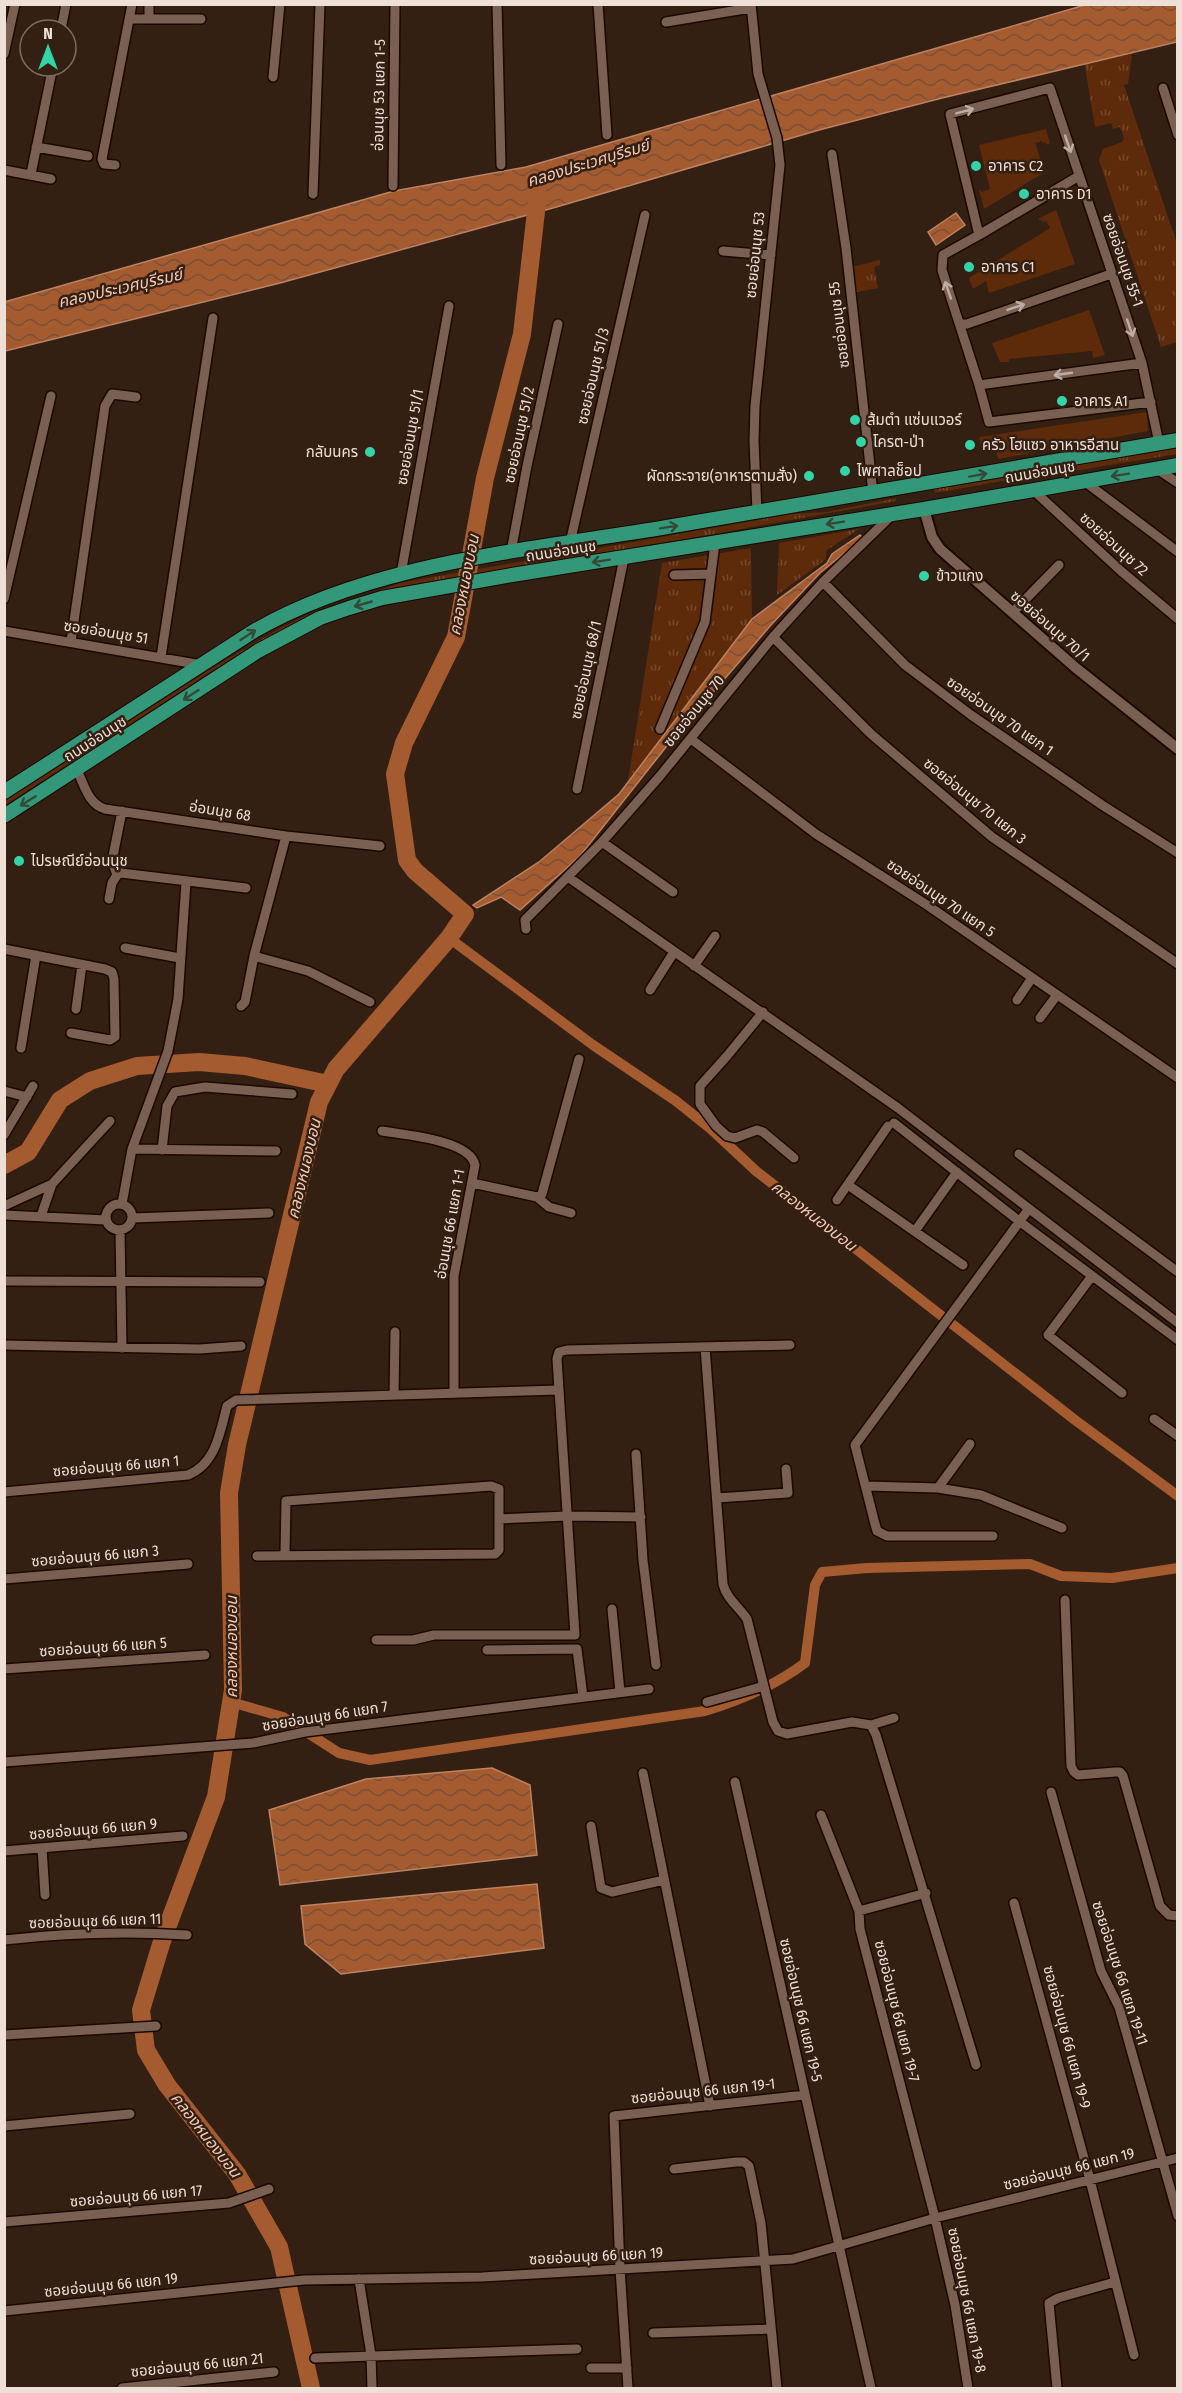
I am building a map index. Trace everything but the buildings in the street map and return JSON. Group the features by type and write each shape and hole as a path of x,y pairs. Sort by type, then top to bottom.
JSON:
{"main road":[{"name":"ถนนอ่อนนุช","path":"4,792 278,617 351,588 401,574 510,553 1178,440"},
{"name":"ถนนอ่อนนุช","path":"4,816 289,633 320,618 382,598 1178,465"},
{"path":"920,485 924,509"}],"street":[{"path":"4,54 15,4"},
{"path":"115,165 104,164 102,159 132,4"},
{"path":"149,4 149,19"},
{"path":"273,77 280,4"},
{"path":"313,194 320,4"},
{"name":"อ่อนนุช 53 แยก 1-5","path":"393,186 395,4"},
{"path":"497,4 501,165"},
{"path":"598,4 607,135"},
{"path":"666,22 751,6"},
{"name":"ซอยอ่อนนุช 53","path":"751,6 753,40 763,97 777,138 780,165 755,406 757,512"},
{"path":"130,19 201,19"},
{"path":"31,174 50,78"},
{"name":"ซอยอ่อนนุช 55-1","path":"979,235 950,114 1050,88 1142,363 1159,443"},
{"path":"1163,88 1174,109 1178,135"},
{"path":"36,147 88,156"},
{"name":"ซอยอ่อนนุช 55","path":"832,154 846,248 873,493"},
{"path":"4,170 51,179"},
{"path":"1079,176 943,255 942,270 989,422 1151,402"},
{"name":"ซอยอ่อนนุช 51/3","path":"570,543 645,215"},
{"path":"723,251 771,255"},
{"path":"960,324 967,324 1111,274"},
{"name":"ซอยอ่อนนุช 51/1","path":"401,574 449,306"},
{"path":"161,657 213,318"},
{"name":"ซอยอ่อนนุช 51/2","path":"510,553 558,324"},
{"path":"979,385 1142,363"},
{"path":"71,642 105,406 112,394 136,397"},
{"path":"4,599 51,396"},
{"path":"1157,469 1178,483"},
{"path":"1084,481 1178,552"},
{"name":"ซอยอ่อนนุช 72","path":"1033,490 1121,571 1178,619"},
{"name":"ซอยอ่อนนุช 70/1","path":"924,509 932,537 940,549 1076,668 1178,749"},
{"name":"ซอยอ่อนนุช 70","path":"526,929 525,920 602,842 691,739 773,637 823,582 893,514"},
{"path":"660,729 705,622 715,543"},
{"name":"ซอยอ่อนนุช 68/1","path":"577,789 624,558"},
{"path":"1012,612 1059,565"},
{"path":"674,575 711,574"},
{"name":"ซอยอ่อนนุช 70 แยก 1","path":"823,582 905,664 961,708 1096,801 1178,853"},
{"name":"ซอยอ่อนนุช 51","path":"4,631 202,665"},
{"name":"ซอยอ่อนนุช 70 แยก 3","path":"773,637 871,734 992,837 1178,964"},
{"name":"ซอยอ่อนนุช 70 แยก 5","path":"691,739 816,834 927,906 1178,1078"},
{"name":"อ่อนนุช 68","path":"77,770 91,800 97,807 286,836 380,846"},
{"path":"117,875 112,861 122,811"},
{"path":"241,1006 245,1002 254,956 286,836"},
{"path":"602,842 673,892"},
{"path":"110,899 112,883 117,875 122,873 246,888"},
{"path":"568,877 898,1108 1178,1323"},
{"path":"122,1204 132,1149 168,1051 178,999 186,882"},
{"path":"694,966 715,936"},
{"path":"125,948 180,958"},
{"path":"4,949 112,972 115,1037 110,1040 71,1033"},
{"path":"650,990 674,952"},
{"path":"21,1048 36,956"},
{"path":"254,956 308,971 370,1002"},
{"path":"76,1009 82,965"},
{"path":"1017,1000 1032,978"},
{"path":"1040,1018 1057,995"},
{"path":"762,1012 700,1086 700,1104 716,1126 727,1136 735,1138 757,1130 763,1132 794,1158"},
{"path":"537,1197 542,1194 579,1059"},
{"path":"4,1135 33,1086"},
{"path":"162,1150 167,1106 175,1092 205,1087 292,1094"},
{"path":"4,1091 27,1096"},
{"path":"4,1206 52,1184 110,1121"},
{"path":"837,1200 891,1124 1178,1340"},
{"name":"อ่อนนุช 66 แยก 1-1","path":"382,1131 451,1144 471,1154 475,1165 454,1276 454,1393"},
{"path":"132,1149 276,1151"},
{"path":"1019,1154 1178,1272"},
{"path":"915,1232 957,1172"},
{"path":"472,1183 537,1197 549,1208 571,1213"},
{"path":"41,1216 52,1184"},
{"path":"848,1185 963,1265"},
{"path":"4,1215 106,1220 114,1229 120,1230 131,1224 132,1218 131,1212 122,1204"},
{"path":"106,1220 110,1208 122,1204"},
{"path":"993,1536 887,1536 878,1531 855,1448 857,1441 1028,1210"},
{"path":"132,1218 268,1213"},
{"path":"120,1230 122,1347"},
{"path":"1092,1276 1048,1335 1122,1392"},
{"path":"4,1281 260,1282"},
{"path":"394,1395 395,1332"},
{"path":"4,1345 199,1349 241,1347"},
{"path":"376,1640 413,1640 434,1635 575,1635 557,1359 559,1352 790,1345"},
{"path":"705,1347 724,1590 747,1619 778,1731 788,1734 852,1722 871,1725 894,1718"},
{"name":"ซอยอ่อนนุช 66 แยก 1","path":"4,1492 188,1475 199,1470 208,1460 218,1441 227,1406 236,1400 559,1390"},
{"path":"1154,1419 1178,1436"},
{"path":"938,1488 970,1444"},
{"path":"636,1454 640,1517 656,1665"},
{"path":"717,1498 788,1493 786,1469"},
{"path":"257,1556 495,1554 499,1550 499,1489 491,1486 286,1501 285,1554"},
{"path":"866,1486 938,1488 981,1495 1062,1528"},
{"path":"499,1519 567,1516 640,1517"},
{"name":"ซอยอ่อนนุช 66 แยก 3","path":"4,1579 188,1564"},
{"path":"1065,1600 1071,1766 1078,1775 1115,1772 1123,1776 1160,1906 1169,1915 1178,1916"},
{"path":"612,1609 620,1692"},
{"path":"487,1650 577,1649 583,1697"},
{"name":"ซอยอ่อนนุช 66 แยก 5","path":"4,1669 205,1655"},
{"path":"707,1702 764,1686"},
{"name":"ซอยอ่อนนุช 66 แยก 7","path":"4,1762 253,1743 305,1732 649,1689"},
{"path":"871,1725 926,1893 976,2065"},
{"path":"643,1773 710,2106"},
{"name":"ซอยอ่อนนุช 66 แยก 19-5","path":"735,1782 871,2388"},
{"name":"ซอยอ่อนนุช 66 แยก 19-11","path":"1051,1792 1101,1971 1119,2007 1178,2216"},
{"name":"ซอยอ่อนนุช 66 แยก 19-7","path":"821,1815 859,1911 860,1929 935,2218"},
{"path":"591,1826 601,1888 612,1892 664,1880"},
{"name":"ซอยอ่อนนุช 66 แยก 9","path":"4,1851 183,1836"},
{"path":"42,1848 45,1895"},
{"path":"859,1911 926,1893"},
{"name":"ซอยอ่อนนุช 66 แยก 19-9","path":"1014,1903 1090,2180 1134,2355"},
{"name":"ซอยอ่อนนุช 66 แยก 11","path":"4,1940 49,1935 145,1933 187,1935"},
{"path":"4,2035 156,2026"},
{"name":"ซอยอ่อนนุช 66 แยก 19-1","path":"620,2269 614,2116 805,2095"},
{"path":"4,2126 130,2115"},
{"name":"ซอยอ่อนนุช 66 แยก 19","path":"4,2311 304,2280 482,2277 793,2259 838,2244 935,2218 1178,2158"},
{"path":"674,2169 736,2162 744,2162 749,2166 761,2223 777,2388"},
{"name":"ซอยอ่อนนุช 66 แยก 17","path":"4,2222 229,2203 268,2189"},
{"name":"ซอยอ่อนนุช 66 แยก 19-8","path":"935,2218 955,2305 968,2388"},
{"path":"620,2269 628,2388"},
{"path":"359,2279 371,2355 372,2388"},
{"path":"1057,2388 1049,2303 1058,2298 1115,2282"},
{"path":"653,2333 771,2328"},
{"path":"315,2358 577,2349"},
{"path":"591,2368 627,2368"},
{"name":"ซอยอ่อนนุช 66 แยก 21","path":"122,2388 274,2372"}],"green space":[{"path":"1133,47 1128,84 1124,85 1177,244 1177,342 1161,347 1099,160 1103,149 1122,142 1124,138 1120,127 1113,129 1111,123 1095,127 1084,61"},
{"path":"1046,129 1050,143 1047,145 1042,141 1035,143 1045,172 984,209 979,189 982,192 990,189 979,145"},
{"path":"1056,210 1075,264 989,293 986,281 973,289 969,278 1050,228 1046,221 1038,219"},
{"path":"880,260 880,265 874,267 878,288 851,293 848,268"},
{"path":"1089,310 1105,355 1093,358 1092,351 1009,359 1009,362 1000,362 992,343"},
{"path":"1147,412 1148,431 998,459 996,449 984,451 979,437"},
{"path":"1177,448 1177,454 935,493 934,489"},
{"path":"896,498 896,501 708,535 421,583 378,593 333,608 300,621 217,668 5,805 5,801 212,668 282,627 314,612 400,583 792,514 826,512"},
{"path":"859,529 827,550 825,560 777,595 779,543"},
{"path":"751,548 752,619 628,781 662,563"}],"water":[{"name":"คลองประเวศบุรีรมย์","path":"1085,5 1177,5 1177,42 819,130 553,208 280,283 5,351 4,302 394,191 526,167"},
{"path":"956,213 965,225 936,245 928,232"},
{"path":"860,535 863,538 820,573 771,625 666,747 580,856 520,910 501,897 477,908 473,905 539,862 619,794 752,619 827,563 832,554"},
{"path":"492,1768 530,1785 537,1855 280,1885 269,1810 366,1779"},
{"path":"537,1884 544,1948 341,1974 305,1944 301,1906"}],"waterway":[{"name":"คลองหนองบอน","path":"311,2388 279,2247 237,2174 167,2085 146,2050 141,2010 162,1941 216,1797 233,1690 229,1493 237,1445 319,1102 336,1069 449,938 465,914 415,871 407,860 395,774 404,743 456,637 485,478 522,334 538,194"},
{"name":"คลองหนองบอน","path":"449,938 593,1045 676,1101 711,1129 756,1171 1075,1420 1178,1496"},
{"path":"4,1165 28,1152 60,1100 90,1081 137,1066 199,1062 245,1066 328,1084"},
{"path":"231,1702 283,1717 339,1753 370,1760 705,1711 745,1697 782,1679 805,1663 815,1585 822,1572 867,1568 1030,1564 1061,1576 1112,1578 1178,1568"}],"place":[{"name":"อาคาร C2","path":"976,166"},
{"name":"อาคาร D1","path":"1024,194"},
{"name":"อาคาร C1","path":"969,267"},
{"name":"อาคาร A1","path":"1062,401"},
{"name":"ส้มตำ แซ่บเเวอร์","path":"855,420"},
{"name":"โครต-ป่า","path":"861,442"},
{"name":"ครัว โฮแซว อาหารอีสาน","path":"970,445"},
{"name":"กลับนคร","path":"370,452"},
{"name":"ไพศาลช็อป","path":"845,471"},
{"name":"ผัดกระจาย(อาหารตามสั่ง)","path":"809,476"},
{"name":"ข้าวแกง","path":"924,576"},
{"name":"ไปรษณีย์อ่อนนุช","path":"19,861"}]}
